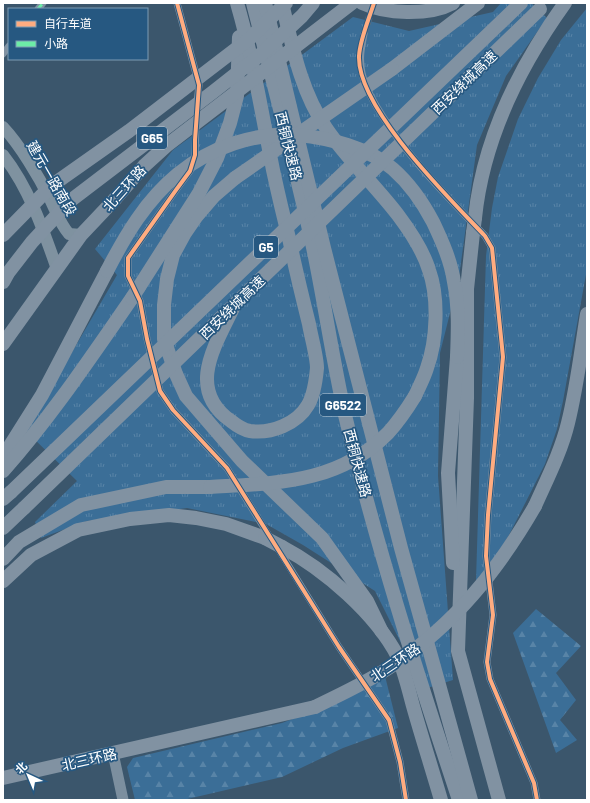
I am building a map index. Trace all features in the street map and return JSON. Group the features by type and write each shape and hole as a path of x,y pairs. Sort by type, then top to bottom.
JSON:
{"highway":[{"name":"西铜快速路","path":"253,3 314,252 347,422 387,570 415,665 459,800"},
{"name":"西铜快速路","path":"265,3 324,248 395,526 471,800"},
{"path":"3,558 19,542 81,505 166,487 210,487 279,483 323,473 359,457 388,433 415,396 427,367 435,331 436,299 430,270 415,240 397,214 325,128 309,98 299,70 282,3"},
{"name":"G65","path":"3,235 51,186 129,131 249,39 286,3"},
{"name":"G65","path":"3,282 8,273 32,242 70,201 260,55 302,16 313,3"},
{"name":"北三环路","path":"3,344 80,235 144,166 166,146 352,3"},
{"path":"362,3 372,8 394,11 422,12 448,6 453,3"},
{"path":"441,800 398,657 382,632 367,601 322,538 242,461 186,396 176,374 164,339 164,312 167,279 173,255 196,217 214,196 235,178 392,69 478,3"},
{"name":"西安绕城高速","path":"7,496 520,3"},
{"name":"西安绕城高速","path":"3,528 546,3"},
{"path":"458,651 468,398 467,289 476,204 487,155 499,119 516,83 546,30 565,3"},
{"path":"234,305 209,359 206,375 207,390 220,414 248,431 264,432 280,427 295,418 308,405 313,390 317,367 311,333 273,171 259,91 239,7"},
{"path":"3,471 25,447 58,404 136,292 199,193 217,158 230,124 236,96 239,7"},
{"path":"3,457 42,395 128,234 146,207 177,175 193,163 212,152 245,140 287,135 314,137 344,144 368,153 393,169 411,187 428,213 442,240 454,281 458,318 457,357 448,474 458,651 499,800"},
{"name":"北三环路","path":"3,778 315,707 351,689 392,665 433,634 468,600 494,569 516,538 535,506 557,457 568,424 587,314"},
{"path":"3,581 31,555 78,530 130,519 169,515 196,518 226,524 265,538 293,552 326,575 356,602 382,632"}],"main road":[{"name":"建元一路南段","path":"3,128 30,166 51,200 65,230 69,234 80,235"},
{"name":"建元一路南段","path":"3,155 19,180 36,212 57,269"},
{"path":"36,212 40,219 43,220 48,218 55,210"}],"street":[{"path":"177,3 198,85 195,155 190,171 128,258 128,276 140,301 147,339 160,391 173,410 226,468 339,647 389,720 400,762 406,800"},
{"path":"364,34 359,56 362,75 370,95 387,124 419,164 485,236 492,248 503,357 488,515 486,556 493,616 487,662 490,679 534,783 537,800"},
{"path":"113,753 123,800"}],"green space":[{"path":"501,3 531,3 547,18 506,76 477,145 459,277 440,353 438,476 453,680 424,689 375,591 303,545 266,524 187,508 87,521 41,538 35,522 77,481 26,431 117,275 95,249 173,150 353,17 409,31 493,12"},
{"path":"587,8 587,269 563,401 557,429 545,464 509,535 496,556 476,581 486,256 492,208 498,177 518,119 538,78 561,40"},
{"path":"536,609 581,646 556,673 576,700 560,720 577,740 556,753 513,633"},
{"path":"385,676 398,728 343,748 282,777 183,800 135,800 127,767 133,758 282,723 342,700"}],"tunnel":[{"path":"364,34 373,5"}],"marked path":[{"path":"39,8 43,3"}],"cycle path":[{"path":"177,3 199,85 195,155 190,171 128,258 128,276 140,301 147,339 160,391 173,410 227,468 339,647 389,720 400,762 406,800"},
{"path":"374,3 363,36 359,56 362,77 373,101 408,152 450,200 485,236 492,248 503,357 488,515 486,556 493,615 487,662 490,679 534,783 537,800"}]}
